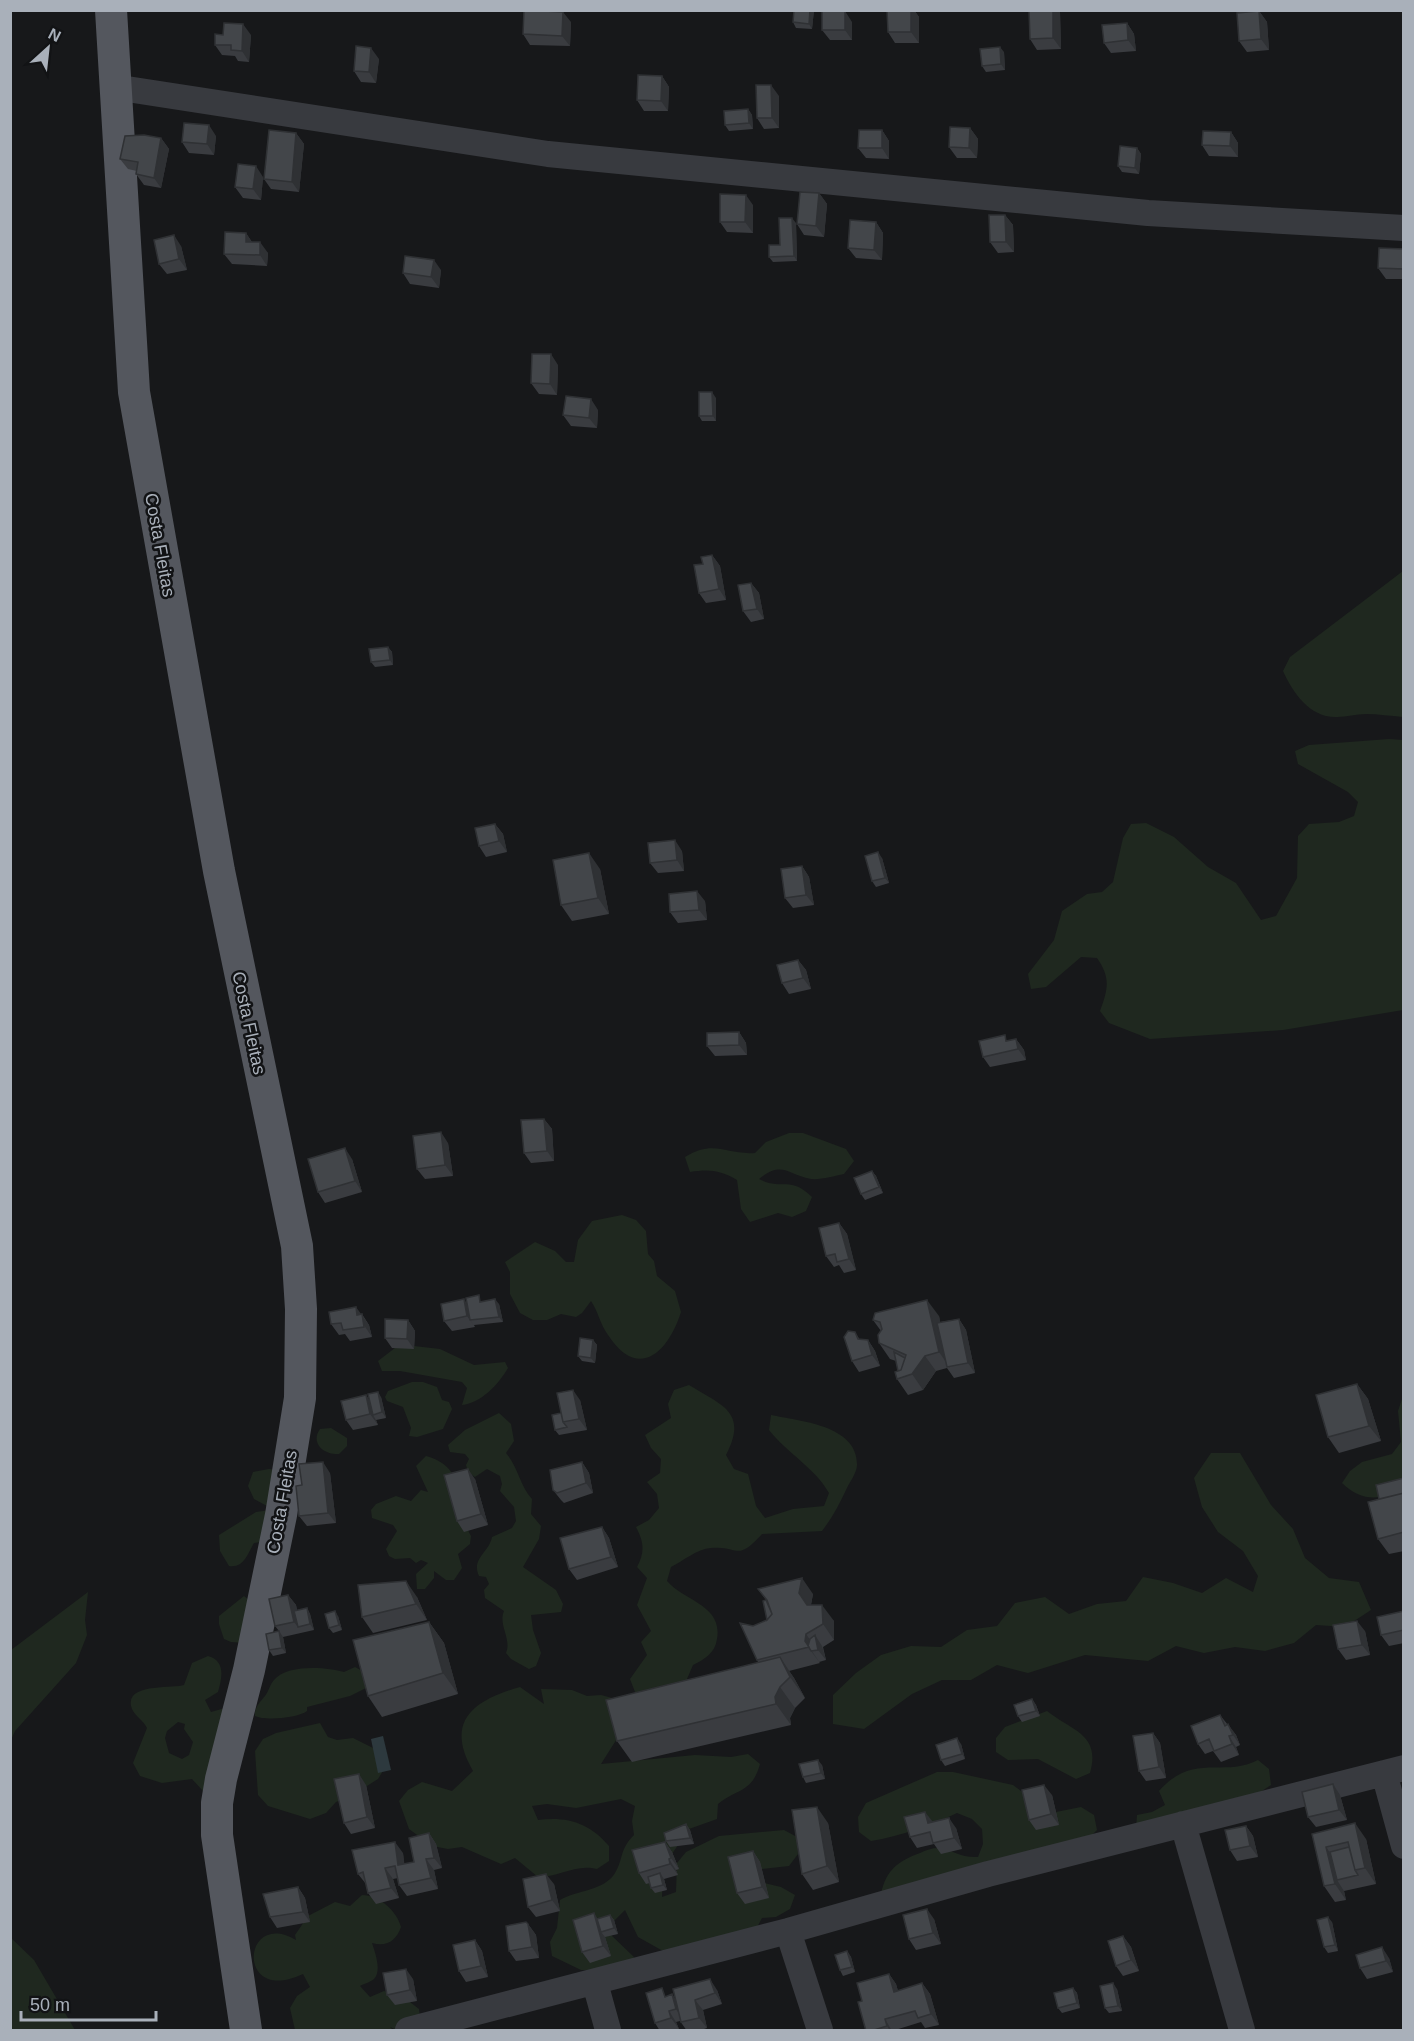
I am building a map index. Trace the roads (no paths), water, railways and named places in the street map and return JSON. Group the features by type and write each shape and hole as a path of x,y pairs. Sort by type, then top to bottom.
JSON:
{"main road":[{"name":"Costa Fleitas","path":"111,10 134,392 219,871 297,1246 301,1309 300,1398 281,1515 249,1670 217,1803 217,1835 246,2031"}],"street":[{"path":"114,87 548,154 911,192 1148,213 1404,228"},
{"path":"408,2031 788,1931 988,1874 1394,1771 1404,1846"},
{"path":"1184,1824 1242,2031"},
{"path":"788,1931 820,2031"},
{"path":"595,1983 608,2031"}]}
